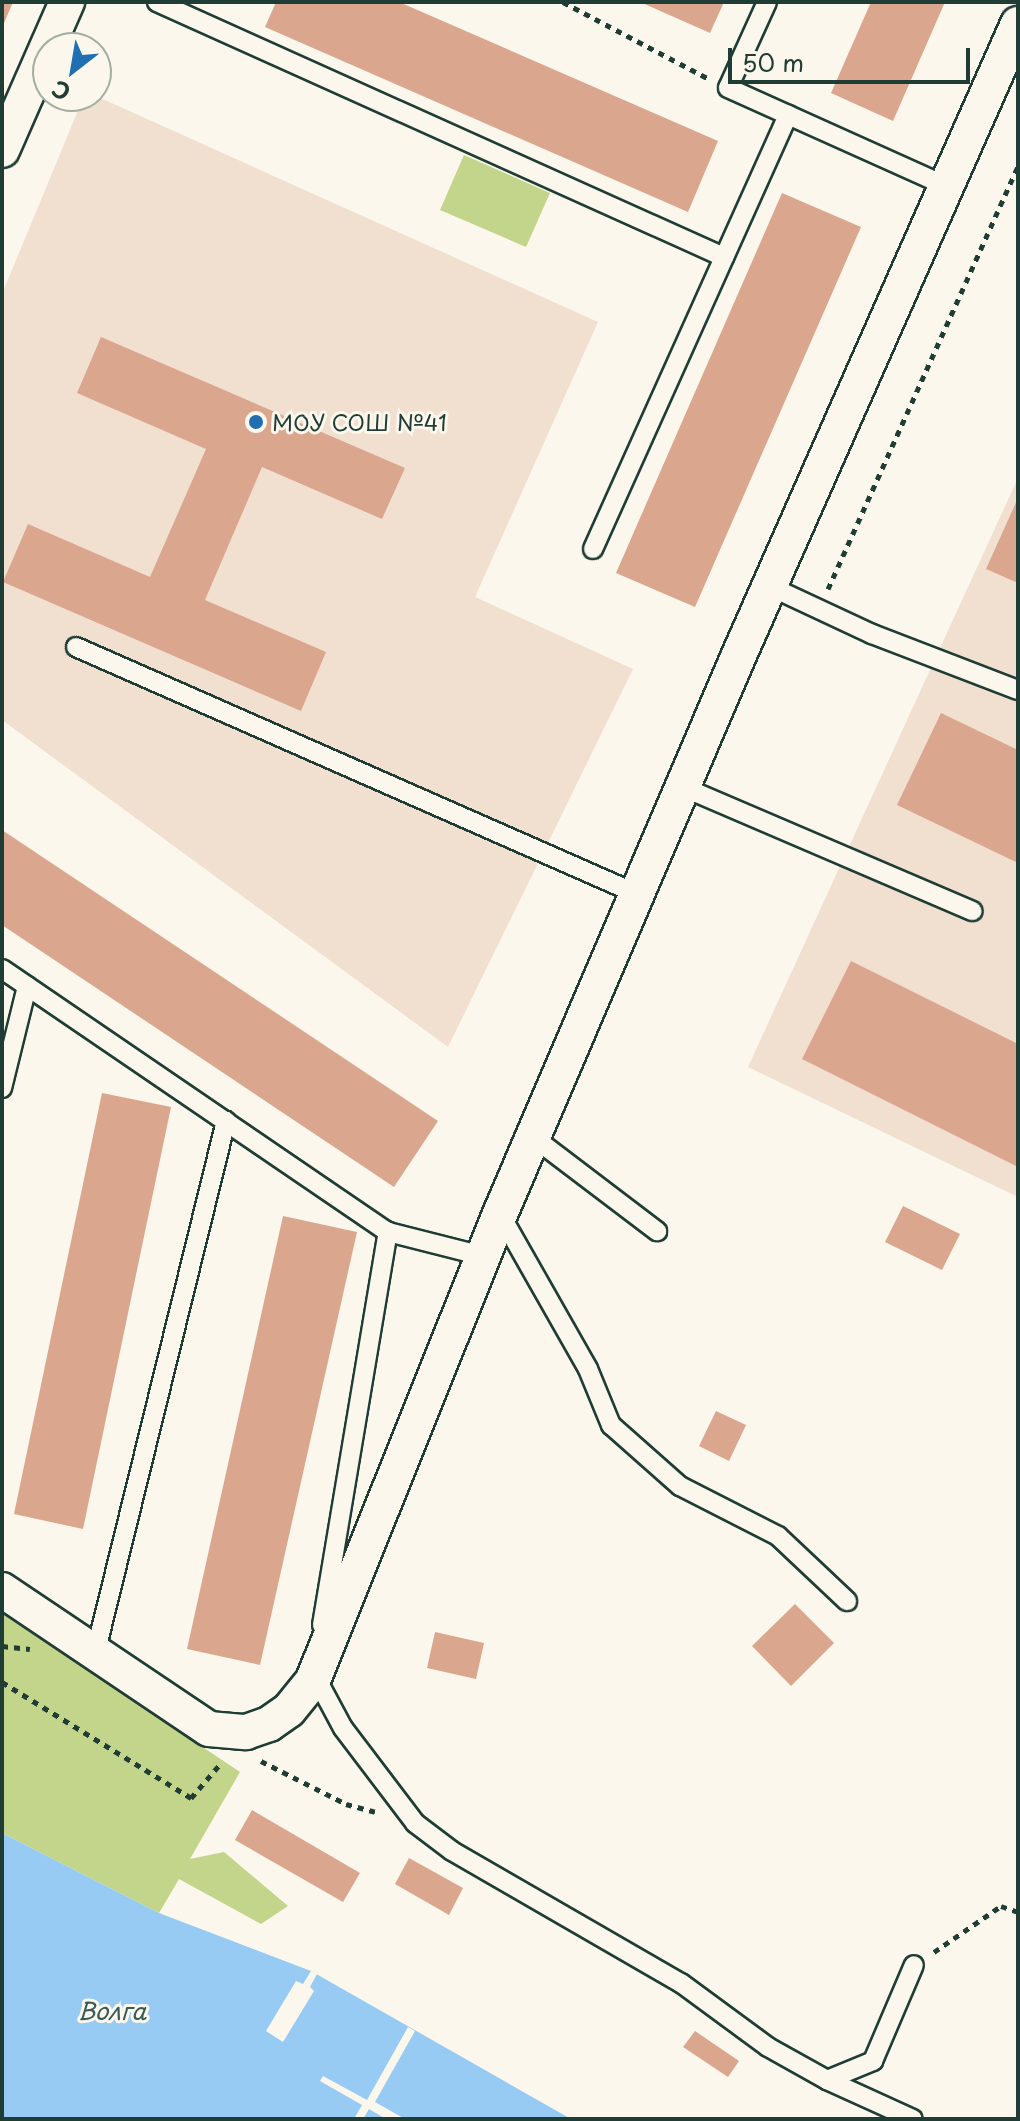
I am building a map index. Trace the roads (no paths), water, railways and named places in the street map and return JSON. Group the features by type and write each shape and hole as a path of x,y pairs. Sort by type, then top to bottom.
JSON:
{"street":[{"path":"2,150 67,2"},
{"path":"2,1590 198,1724 221,1732 258,1729 305,1690 500,1214 769,586 1018,24"}],"lane":[{"path":"157,2 724,257"},
{"path":"767,2 728,88 946,186"},
{"path":"593,549 788,115"},
{"path":"769,586 1018,690"},
{"path":"76,647 637,894"},
{"path":"683,787 973,911"},
{"path":"2,969 388,1232 483,1256"},
{"path":"2,1088 27,986"},
{"path":"95,1654 226,1121"},
{"path":"533,1137 657,1231"},
{"path":"500,1214 588,1369 611,1425 680,1486 778,1536 847,1601"},
{"path":"388,1232 305,1690 415,1823 452,1851 681,1983 768,2047 827,2080 913,2119"},
{"path":"827,2080 873,2061 914,1965"}],"water":[{"name":"Волга","path":"2,1833 159,1913 311,1971 571,2119 2,2119"}],"place":[{"name":"МОУ СОШ №41","path":"256,422"}]}
